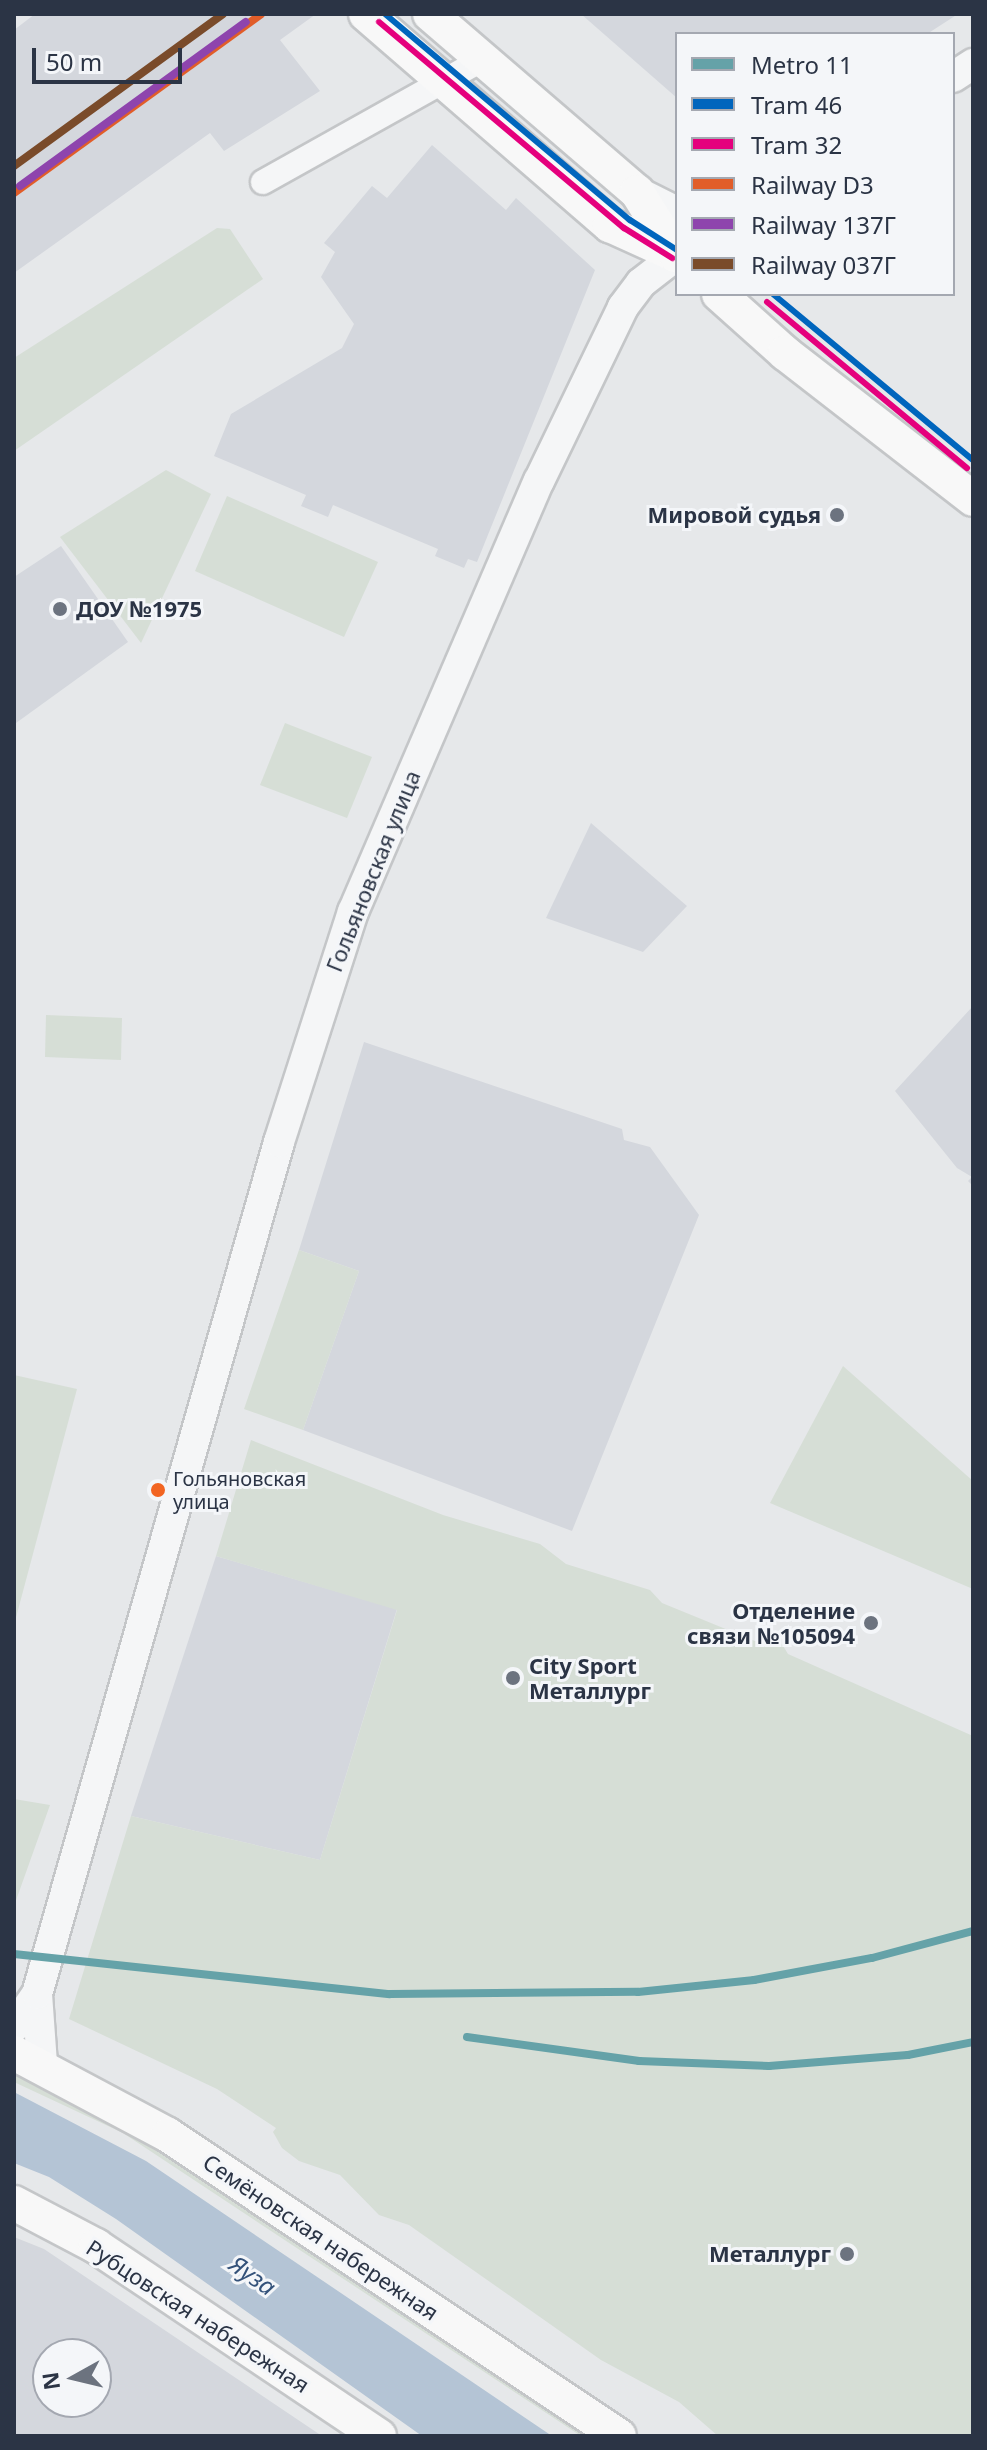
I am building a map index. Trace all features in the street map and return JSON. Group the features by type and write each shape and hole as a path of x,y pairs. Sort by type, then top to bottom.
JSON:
{"main road":[{"path":"366,14 610,225 675,254"},
{"path":"430,14 637,192 675,252"},
{"path":"721,296 785,353 973,499"},
{"name":"Семёновская набережная","path":"28,2059 168,2135 619,2436"},
{"name":"Рубцовская набережная","path":"15,2208 96,2246 379,2436"}],"street":[{"path":"263,182 483,59"},
{"path":"955,76 973,64"},
{"path":"637,192 675,211"},
{"name":"Гольяновская улица","path":"28,2059 37,1994 279,1142 353,912 539,481 616,321 641,283 675,257"},
{"name":"Гольяновская улица","path":"14,2027 37,1994"}],"shaded area":[{"path":"35,14 316,14 280,40 320,91 224,151 210,133 14,273 14,30"},
{"path":"581,14 958,14 930,32 675,32 675,96"},
{"path":"432,145 506,210 516,198 595,270 477,562 468,559 464,568 435,556 438,549 333,505 328,517 301,506 306,495 214,456 231,414 342,348 354,324 321,277 335,252 324,243 372,186 387,198"},
{"path":"217,228 230,229 263,279 14,451 14,358"},
{"path":"166,470 211,494 141,643 60,537"},
{"path":"227,496 378,562 344,637 195,571"},
{"name":"ДОУ №1975","path":"61,546 128,642 16,723 14,577"},
{"path":"285,723 372,757 347,818 260,785"},
{"path":"591,823 687,906 643,952 546,918"},
{"path":"973,1006 973,1186 968,1181 972,1177 957,1168 895,1091"},
{"path":"46,1015 122,1018 121,1060 45,1057"},
{"path":"364,1042 622,1129 624,1140 650,1147 699,1215 572,1531 303,1430 359,1271 299,1250"},
{"path":"299,1250 359,1271 303,1430 244,1409"},
{"path":"843,1366 973,1481 973,1589 770,1503"},
{"path":"14,1375 77,1389 14,1625"},
{"path":"251,1440 443,1515 540,1544 566,1564 650,1590 662,1603 755,1641 782,1644 788,1654 973,1736 973,2436 718,2436 679,2402 601,2360 409,2225 379,2215 340,2175 299,2161 282,2148 273,2132 276,2128 217,2089 69,2019 131,1816 320,1860 397,1610 216,1556"},
{"path":"216,1556 397,1609 320,1860 131,1816"},
{"path":"14,1799 50,1805 14,1906"},
{"path":"14,2071 123,2123 597,2436 581,2436 123,2133 14,2082"},
{"path":"14,2237 44,2249 322,2436 14,2436"}],"water":[{"name":"Яуза","path":"14,2092 146,2161 552,2436 422,2436 116,2219 49,2177 14,2163"}],"metro line":[{"name":"11","path":"14,1954 390,1994 638,1992 754,1980 872,1958 973,1931"},
{"name":"11","path":"467,2037 639,2061 769,2066 908,2055 973,2042"}],"tram line":[{"name":"46","path":"385,14 630,220 675,249"},
{"name":"32","path":"379,22 624,228 672,258"},
{"name":"46","path":"775,296 973,460"},
{"name":"32","path":"767,302 967,468"}],"rail line":[{"name":"037Г","path":"14,166 223,14"},
{"name":"D3","path":"14,193 261,14"},
{"name":"137Г","path":"20,186 246,22"}],"place":[{"name":"Мировой судья","path":"837,515"},
{"name":"ДОУ №1975","path":"60,609"},
{"name":"Гольяновская улица","path":"158,1490"},
{"name":"Отделение связи №105094","path":"871,1623"},
{"name":"City Sport Металлург","path":"513,1678"},
{"name":"Металлург","path":"847,2254"}]}
